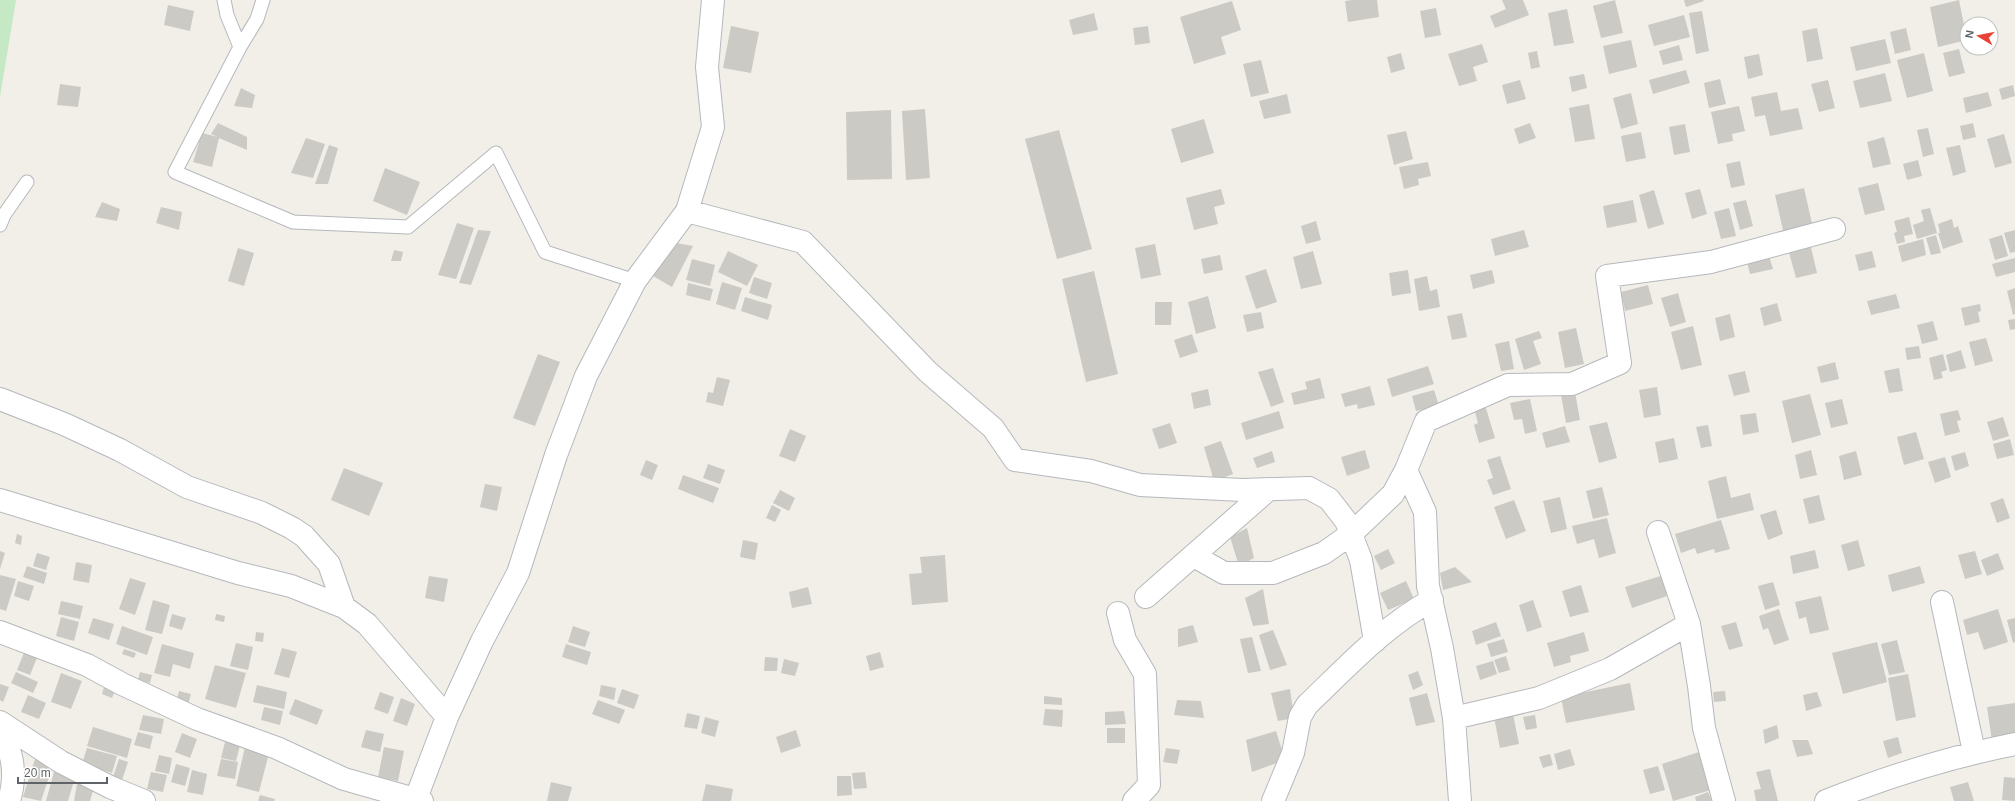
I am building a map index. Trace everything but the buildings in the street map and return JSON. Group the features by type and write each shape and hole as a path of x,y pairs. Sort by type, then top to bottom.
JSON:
{"street":[{"path":"0,632 80,662 122,684 196,719 277,748 344,779 417,800 447,717 482,641 518,573 556,455 586,376 635,281 687,211 713,127 707,68 713,0"},
{"path":"687,211 803,242 928,372 992,428 1015,460 1091,471 1140,485 1242,490 1309,488 1329,499 1346,521 1361,560 1375,641"},
{"path":"1194,556 1224,574 1273,573 1324,553 1351,534 1393,494 1406,470 1426,422 1508,385 1572,384 1620,363 1606,276 1711,262 1834,229"},
{"path":"0,399 64,424 120,450 187,487 262,514 292,528 304,536 329,564 338,586 344,607"},
{"path":"1406,470 1425,512 1428,586 1432,600 1454,718 1460,801"},
{"path":"1146,598 1268,489"},
{"path":"0,500 238,573 291,586 344,607 367,624 447,717"},
{"path":"1658,532 1690,624 1700,686 1704,728 1724,801"},
{"path":"1273,801 1293,753 1300,717 1307,705 1375,641 1415,609 1432,600"},
{"path":"1942,602 1974,752"},
{"path":"1118,613 1125,640 1145,674 1149,784 1134,801"},
{"path":"1454,718 1529,702 1610,670 1690,624"},
{"path":"0,723 9,748 14,769 13,788 9,801"},
{"path":"0,723 61,762 110,788 144,801"},
{"path":"1826,801 1890,776 1974,752 2015,744"}],"lane":[{"path":"224,0 227,15 240,47"},
{"path":"263,0 257,19 240,47 175,172 293,222 408,227 496,153 545,252 635,281"},
{"path":"0,225 4,215 27,182"}],"green space":[{"path":"0,0 16,0 0,97"}]}
